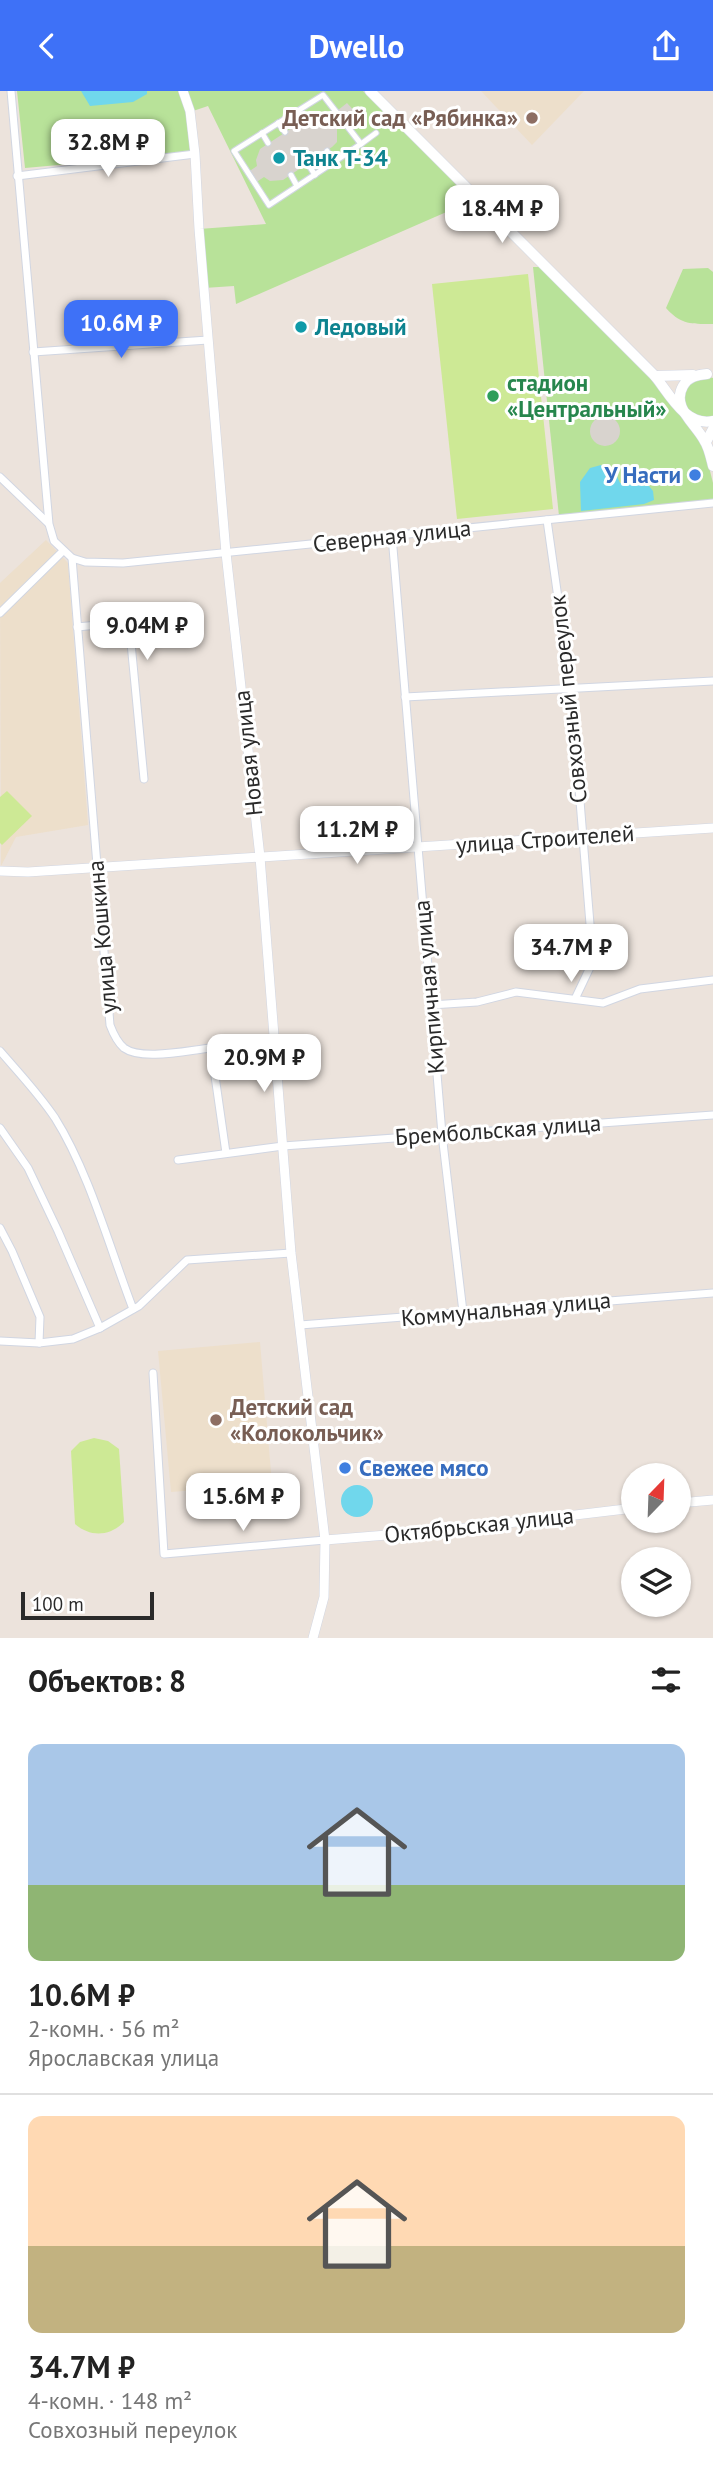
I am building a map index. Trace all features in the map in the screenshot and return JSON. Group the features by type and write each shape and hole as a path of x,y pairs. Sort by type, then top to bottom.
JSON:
{"main road":[{"path":"370,91 655,376 690,418 699,422 713,421"},
{"path":"711,375 696,375 687,380 679,399 682,409 706,442 713,466"},
{"path":"655,376 711,375"},
{"path":"706,442 713,429"}],"street":[{"path":"11,91 49,524 54,541 62,552 72,558"},
{"name":"Новая улица","path":"183,91 190,111 195,154 226,553 260,857 291,1253 325,1540 324,1597 313,1638"},
{"path":"361,144 326,93 234,151 270,205 376,134"},
{"path":"296,112 301,121"},
{"path":"278,123 285,132"},
{"path":"262,133 268,143"},
{"path":"327,151 334,162"},
{"path":"17,176 195,154"},
{"path":"308,164 315,175"},
{"path":"291,175 298,186"},
{"path":"33,352 208,340"},
{"path":"0,477 49,524"},
{"name":"Северная улица","path":"72,558 85,562 123,563 713,503"},
{"name":"Совхозный переулок","path":"547,520 570,690 593,961 575,999"},
{"name":"Кирпичная улица","path":"392,536 442,1134 463,1312"},
{"path":"0,614 62,552"},
{"name":"улица Кошкина","path":"72,558 110,1025 115,1038 125,1048 140,1055 211,1048 226,1153"},
{"path":"77,627 129,622 144,779"},
{"path":"405,697 713,681"},
{"name":"улица Строителей","path":"0,871 28,872 713,828"},
{"path":"431,1005 477,1002 516,992 603,1003 640,989 713,980"},
{"path":"0,1051 35,1090 68,1141 133,1309"},
{"name":"Брембольская улица","path":"178,1160 283,1146 713,1115"},
{"path":"0,1128 27,1168 100,1328"},
{"path":"0,1229 40,1317 39,1343"},
{"path":"0,1341 39,1343 73,1339 100,1328 133,1309 187,1260 291,1253"},
{"name":"Коммунальная улица","path":"300,1325 713,1293"},
{"path":"153,1373 164,1554 325,1540"},
{"path":"691,1502 713,1500"},
{"name":"Октябрьская улица","path":"325,1540 449,1530 621,1509"}],"shaded area":[{"name":"Детский сад «Рябинка»","path":"481,91 584,91 532,145"},
{"path":"347,103 357,114 337,129 337,142 332,147 283,180 270,181 264,177 255,183 248,172 257,166 260,149 310,116 322,114 328,118"},
{"path":"605,416 615,421 620,431 615,441 605,446 595,441 590,431 595,421"},
{"path":"46,540 68,563 88,825 16,837 1,866 0,583"},
{"name":"Детский сад «Колокольчик»","path":"260,1342 272,1484 171,1492 158,1351"}],"green space":[{"path":"17,91 363,91 468,194 467,199 451,210 236,304 234,286 204,288 199,229 266,224 208,106 190,112 192,153 25,168"},
{"path":"533,267 541,267 652,379 703,443 713,483 713,500 559,516"},
{"path":"708,268 713,272 713,324 682,321 666,308 683,269"},
{"name":"стадион «Центральный»","path":"528,274 553,509 457,519 432,284"},
{"path":"705,376 713,378 713,418 700,421 683,408 683,395 688,383"},
{"path":"7,791 32,816 2,845 0,797"},
{"path":"94,1438 108,1441 119,1449 124,1522 100,1534 75,1524 71,1451 80,1442"}],"water":[{"path":"81,91 147,91 147,94 133,102 90,106"},
{"path":"601,465 616,474 620,483 649,486 654,500 644,504 581,511 580,482 590,468"},
{"path":"357,1485 368,1490 373,1501 368,1512 357,1517 346,1512 341,1501 346,1490"}],"place":[{"name":"Детский сад «Рябинка»","path":"532,118"},
{"name":"Танк Т-34","path":"279,158"},
{"name":"Ледовый","path":"301,327"},
{"name":"стадион «Центральный»","path":"493,396"},
{"name":"У Насти","path":"695,475"},
{"name":"Детский сад «Колокольчик»","path":"216,1420"},
{"name":"Свежее мясо","path":"345,1468"}]}
